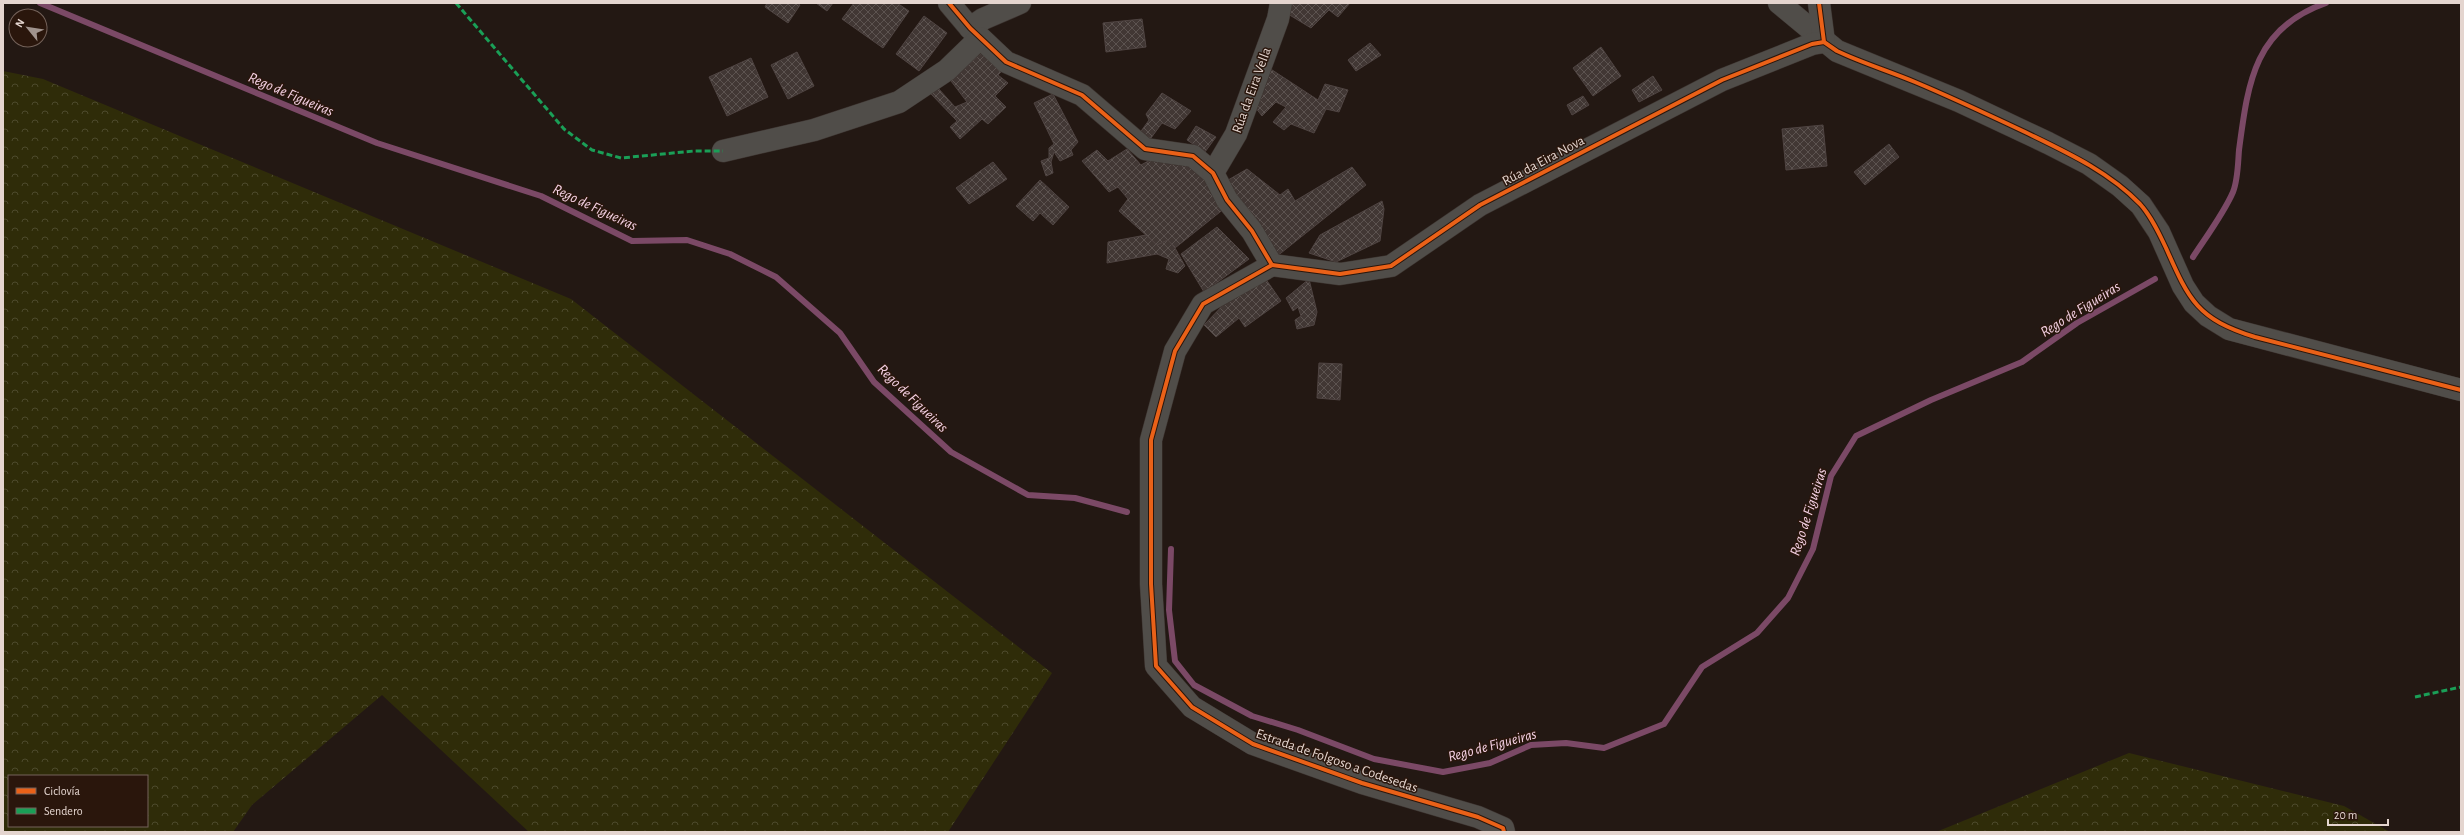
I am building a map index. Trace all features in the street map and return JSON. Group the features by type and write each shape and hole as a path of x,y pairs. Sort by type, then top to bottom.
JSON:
{"street":[{"path":"950,3 975,33 1006,62 1082,95 1145,149 1193,156 1213,173 1228,200 1252,231 1272,265"},
{"path":"723,151 814,130 899,102 947,70 975,33 983,19 1020,3"},
{"name":"Rúa da Eira Vella","path":"1213,173 1236,134 1278,20 1281,3"},
{"path":"1779,3 1824,42 1855,60 1959,101 2048,143 2089,164 2120,186 2141,205 2159,232 2183,286 2194,303 2208,316 2229,329 2461,390"},
{"path":"1819,3 1824,42"},
{"name":"Rúa da Eira Nova","path":"1272,265 1340,274 1391,266 1480,205 1583,151 1722,80 1812,44 1824,42"},
{"name":"Estrada de Folgoso a Codesedas","path":"1272,265 1203,304 1175,351 1151,440 1151,584 1156,666 1192,707 1253,744 1362,783 1478,817 1503,828 1504,832"}],"green space":[{"path":"3,71 43,79 571,299 1052,673 948,832 529,832 382,695 252,805 233,832 3,832"},
{"path":"2129,753 2344,806 2390,832 1936,832"}],"building":[{"path":"767,3 797,3 800,5 788,23 765,7"},
{"path":"816,3 833,3 827,11"},
{"path":"854,3 897,3 909,11 883,48 842,19"},
{"path":"1285,3 1350,3 1338,17 1329,10 1311,28 1283,11"},
{"path":"924,16 947,33 919,71 896,54"},
{"path":"1142,19 1146,47 1106,52 1103,23"},
{"path":"1370,43 1381,55 1356,71 1348,60"},
{"path":"1601,47 1621,76 1593,96 1573,68"},
{"path":"986,49 1004,69 998,75 1008,83 995,96 1006,107 988,124 982,119 960,139 950,127 957,121 931,94 938,88 955,107 967,102 951,81"},
{"path":"797,52 814,86 788,99 771,65"},
{"path":"751,58 768,97 727,116 709,77"},
{"path":"1266,66 1318,100 1325,84 1348,90 1339,112 1326,109 1314,133 1291,124 1284,130 1273,122 1286,107 1276,102 1262,116 1252,103"},
{"path":"1653,76 1662,90 1639,102 1632,90"},
{"path":"1162,93 1191,111 1175,129 1162,123 1151,138 1139,134 1149,120 1146,114"},
{"path":"1053,94 1078,142 1071,150 1073,155 1060,161 1054,152 1051,162 1053,173 1046,176 1041,161 1049,158 1049,148 1054,144 1034,103"},
{"path":"1583,96 1589,105 1572,115 1567,105"},
{"path":"1823,125 1827,166 1786,170 1782,129"},
{"path":"1196,126 1216,137 1205,152 1187,140"},
{"path":"1889,144 1899,157 1865,185 1854,172"},
{"path":"1127,149 1141,165 1152,159 1189,160 1201,170 1225,208 1175,248 1168,240 1157,245 1119,211 1128,199 1118,187 1109,192 1082,161 1097,150 1108,161"},
{"path":"993,162 1007,179 969,204 956,188"},
{"path":"1352,167 1366,185 1276,257 1223,183 1247,169 1280,195 1288,189 1295,201"},
{"path":"1040,180 1069,207 1053,225 1040,213 1033,221 1016,206"},
{"path":"1382,201 1384,209 1380,241 1336,262 1309,253 1320,235"},
{"path":"1217,227 1249,259 1204,292 1181,254"},
{"path":"1146,235 1157,245 1168,240 1175,248 1185,266 1178,273 1166,269 1169,259 1157,254 1107,263 1108,242"},
{"path":"1263,275 1281,301 1245,327 1239,318 1216,337 1204,325 1229,299"},
{"path":"1309,279 1317,312 1314,325 1297,329 1295,320 1301,316 1298,307 1293,311 1286,298"},
{"path":"1319,363 1342,364 1340,400 1317,398"}],"waterway":[{"name":"Rego de Figueiras","path":"40,3 377,143 541,196 632,241 687,240 730,254 776,277 840,333 874,382 951,452 1028,495 1075,498 1127,512"},
{"name":"Rego de Figueiras","path":"2193,257 2220,217 2235,187 2246,102 2251,81 2259,61 2269,43 2283,27 2302,14 2326,3"},
{"name":"Rego de Figueiras","path":"1171,549 1169,610 1175,661 1194,685 1252,716 1298,730 1374,759 1443,772 1490,763 1531,745 1566,743 1604,748 1664,724 1702,667 1757,633 1788,598 1813,549 1831,476 1856,436 1931,400 2022,362 2077,323 2155,279"}],"marked path":[{"path":"456,3 564,129 592,150 621,158 694,151 723,151"},
{"path":"2415,697 2461,687"}],"cycle path":[{"path":"949,3 970,28 1006,62 1082,95 1145,149 1193,156 1213,173 1227,200 1252,231 1272,265"},
{"path":"1819,3 1824,42 1837,51 1929,88 2040,139 2086,163 2128,192 2148,214 2189,294 2207,315 2220,323 2255,337 2461,390"},
{"path":"1272,265 1340,274 1391,266 1480,205 1722,80 1812,44 1824,42"},
{"path":"1272,265 1203,304 1175,351 1151,440 1151,584 1156,666 1192,707 1253,744 1362,783 1478,817 1503,828 1504,832"}]}
